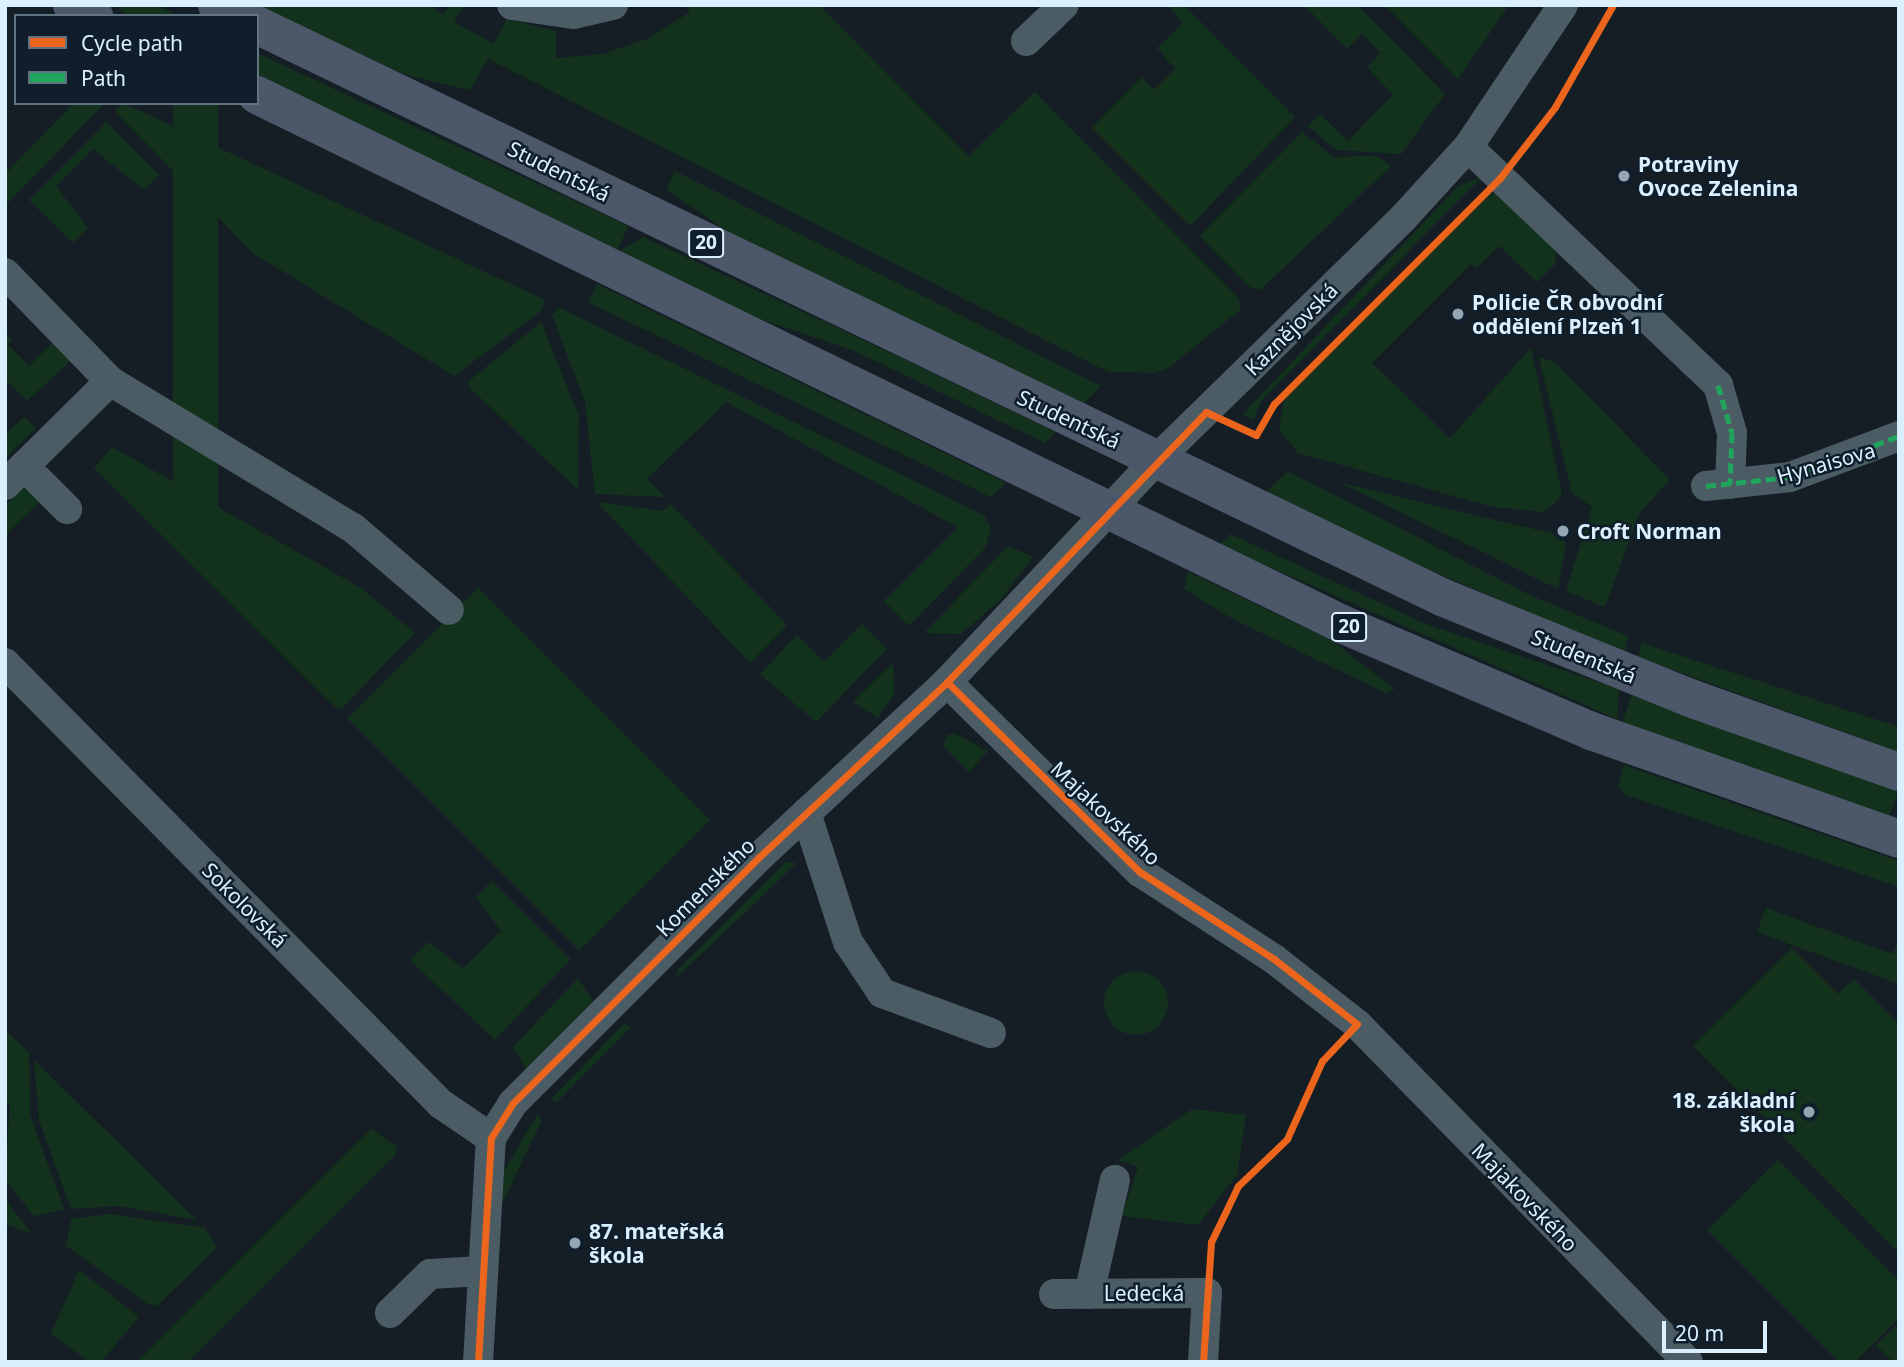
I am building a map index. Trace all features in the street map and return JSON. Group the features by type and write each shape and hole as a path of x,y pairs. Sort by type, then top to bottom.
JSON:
{"main road":[{"path":"72,5 90,14"},
{"path":"217,5 235,14"},
{"name":"Studentská","path":"259,26 1456,603 1690,698 1899,772"},
{"name":"20","path":"259,96 1344,625 1545,713 1899,839"}],"street":[{"path":"512,5 574,14 613,5"},
{"path":"1026,41 1064,5"},
{"name":"Kaznějovská","path":"1112,511 1156,460 1468,147 1563,5"},
{"name":"Hynaisova","path":"1468,147 1718,386 1732,433 1718,485 1790,477 1899,436"},
{"path":"5,273 110,381 353,528 449,610"},
{"path":"67,509 15,475 110,381"},
{"name":"Komenského","path":"478,1362 491,1138 512,1104 806,813 947,682 1112,511"},
{"name":"Sokolovská","path":"5,663 441,1104 491,1138"},
{"name":"Majakovského","path":"947,682 1140,872 1274,959 1357,1024 1688,1362"},
{"path":"806,813 848,942 882,993 991,1033"},
{"path":"1089,1294 1115,1180"},
{"path":"390,1313 430,1274 482,1271"},
{"name":"Ledecká","path":"1054,1294 1207,1293 1203,1362"}],"green space":[{"path":"116,5 157,5 175,14 125,14"},
{"path":"255,5 430,5 443,14 450,5 465,5 454,22 494,44 507,19 556,31 556,58 603,54 649,38 690,12 685,5 819,5 968,156 1035,92 1239,299 1241,309 1170,367 1155,373 1109,372 488,59 470,90 406,75"},
{"path":"1168,5 1184,5 1295,117 1190,226 1092,128 1142,77 1154,90 1175,69 1157,48 1183,23"},
{"path":"1304,5 1357,5 1445,94 1401,154 1336,150 1308,126 1320,114 1348,141 1393,95 1367,67 1381,53 1362,34 1347,49"},
{"path":"1385,5 1509,5 1458,79"},
{"path":"259,54 629,226 618,250 259,83"},
{"path":"72,105 103,105 5,206 5,174"},
{"path":"121,105 127,105 545,300 541,311 454,376 253,253 115,111"},
{"path":"173,105 218,105 218,548 173,548"},
{"path":"106,122 159,175 144,190 93,149 56,186 88,228 73,243 29,200"},
{"path":"1302,132 1334,157 1377,156 1391,166 1260,290 1251,288 1200,236"},
{"path":"675,171 1101,386 1083,404 745,243 666,190"},
{"path":"1482,177 1261,401 1254,419 1242,415 1458,186"},
{"path":"1497,193 1556,250 1555,264 1537,282 1499,246 1477,268 1471,264 1372,363 1450,438 1531,348 1562,493 1556,502 1544,512 1493,507 1298,453 1279,429 1284,400 1487,195"},
{"path":"643,237 1055,432 1045,443 855,351 743,313 615,253"},
{"path":"597,284 1006,483 991,497 588,302"},
{"path":"560,308 984,515 991,528 985,548 909,626 884,601 958,527 726,402 647,479 665,497 595,494 585,402 552,315"},
{"path":"541,322 579,416 578,490 470,388 469,381"},
{"path":"5,332 12,340 8,345 29,366 59,337 77,355 27,401 5,379"},
{"path":"1539,357 1555,362 1670,480 1640,512 1605,607 1566,591 1592,507 1572,493"},
{"path":"24,417 36,428 5,458 5,435"},
{"path":"112,447 361,588 415,633 342,708 335,707 94,468"},
{"path":"1288,471 1534,597 1628,636 1625,653 1399,557 1266,492"},
{"path":"1341,483 1559,535 1566,543 1558,589"},
{"path":"26,485 46,496 5,535 5,505"},
{"path":"597,502 663,511 671,504 787,625 750,663"},
{"path":"1230,534 1426,624 1619,689 1617,719 1219,545"},
{"path":"1008,546 1033,557 1001,599 961,634 924,633"},
{"path":"1188,572 1331,640 1395,689 1385,693 1233,619 1184,589"},
{"path":"478,588 710,820 579,951 347,719"},
{"path":"862,624 887,649 816,722 760,674 797,635 824,662"},
{"path":"1642,643 1899,727 1899,752 1638,657"},
{"path":"893,663 894,694 878,718 853,702"},
{"path":"1632,695 1898,792 1888,819 1622,722"},
{"path":"955,734 988,751 969,772 943,747 947,735"},
{"path":"1624,765 1899,861 1899,887 1626,795 1618,787"},
{"path":"786,862 797,863 675,979 678,969"},
{"path":"492,881 571,959 495,1040 410,960 429,942 463,968 501,931 476,897"},
{"path":"1766,908 1892,954 1899,943 1899,984 1757,932"},
{"path":"1792,948 1838,994 1854,979 1899,1023 1899,1253 1693,1046"},
{"path":"1136,971 1148,973 1159,980 1166,991 1166,1015 1159,1026 1148,1033 1136,1035 1124,1033 1113,1026 1106,1015 1104,1003 1106,991 1113,980 1124,973"},
{"path":"578,978 593,1001 526,1069 513,1047"},
{"path":"624,1024 631,1027 557,1102 550,1100"},
{"path":"5,1030 29,1053 30,1115 64,1209 34,1216 5,1180 10,1104 5,1103"},
{"path":"34,1060 197,1220 118,1206 71,1209 39,1120"},
{"path":"1192,1109 1246,1115 1237,1175 1198,1225 1122,1216 1138,1167 1118,1160"},
{"path":"538,1113 541,1122 496,1216 504,1171"},
{"path":"371,1129 397,1147 395,1155 188,1362 137,1362"},
{"path":"1778,1160 1899,1281 1899,1318 1855,1362 1839,1362 1707,1230"},
{"path":"5,1199 32,1234 5,1224"},
{"path":"110,1214 205,1228 217,1247 157,1306 148,1304 66,1246 71,1219"},
{"path":"79,1270 139,1317 101,1362 90,1362 51,1334"},
{"path":"1899,1322 1899,1362 1893,1362 1876,1345"}],"marked path":[{"path":"1718,385 1732,433 1730,484"},
{"path":"1706,486 1790,477 1899,436"}],"cycle path":[{"path":"478,1362 491,1138 512,1104 759,857 947,682 1206,412 1256,435 1274,404 1500,178 1555,107 1613,5"},
{"path":"947,682 1140,872 1274,959 1357,1024 1322,1061 1287,1139 1238,1186 1211,1242 1203,1362"}],"place":[{"name":"Potraviny Ovoce Zelenina","path":"1624,176"},
{"name":"Policie ČR obvodní oddělení Plzeň 1","path":"1458,314"},
{"name":"Croft Norman","path":"1563,531"},
{"name":"18. základní škola","path":"1809,1112"},
{"name":"87. mateřská škola","path":"575,1243"}]}
